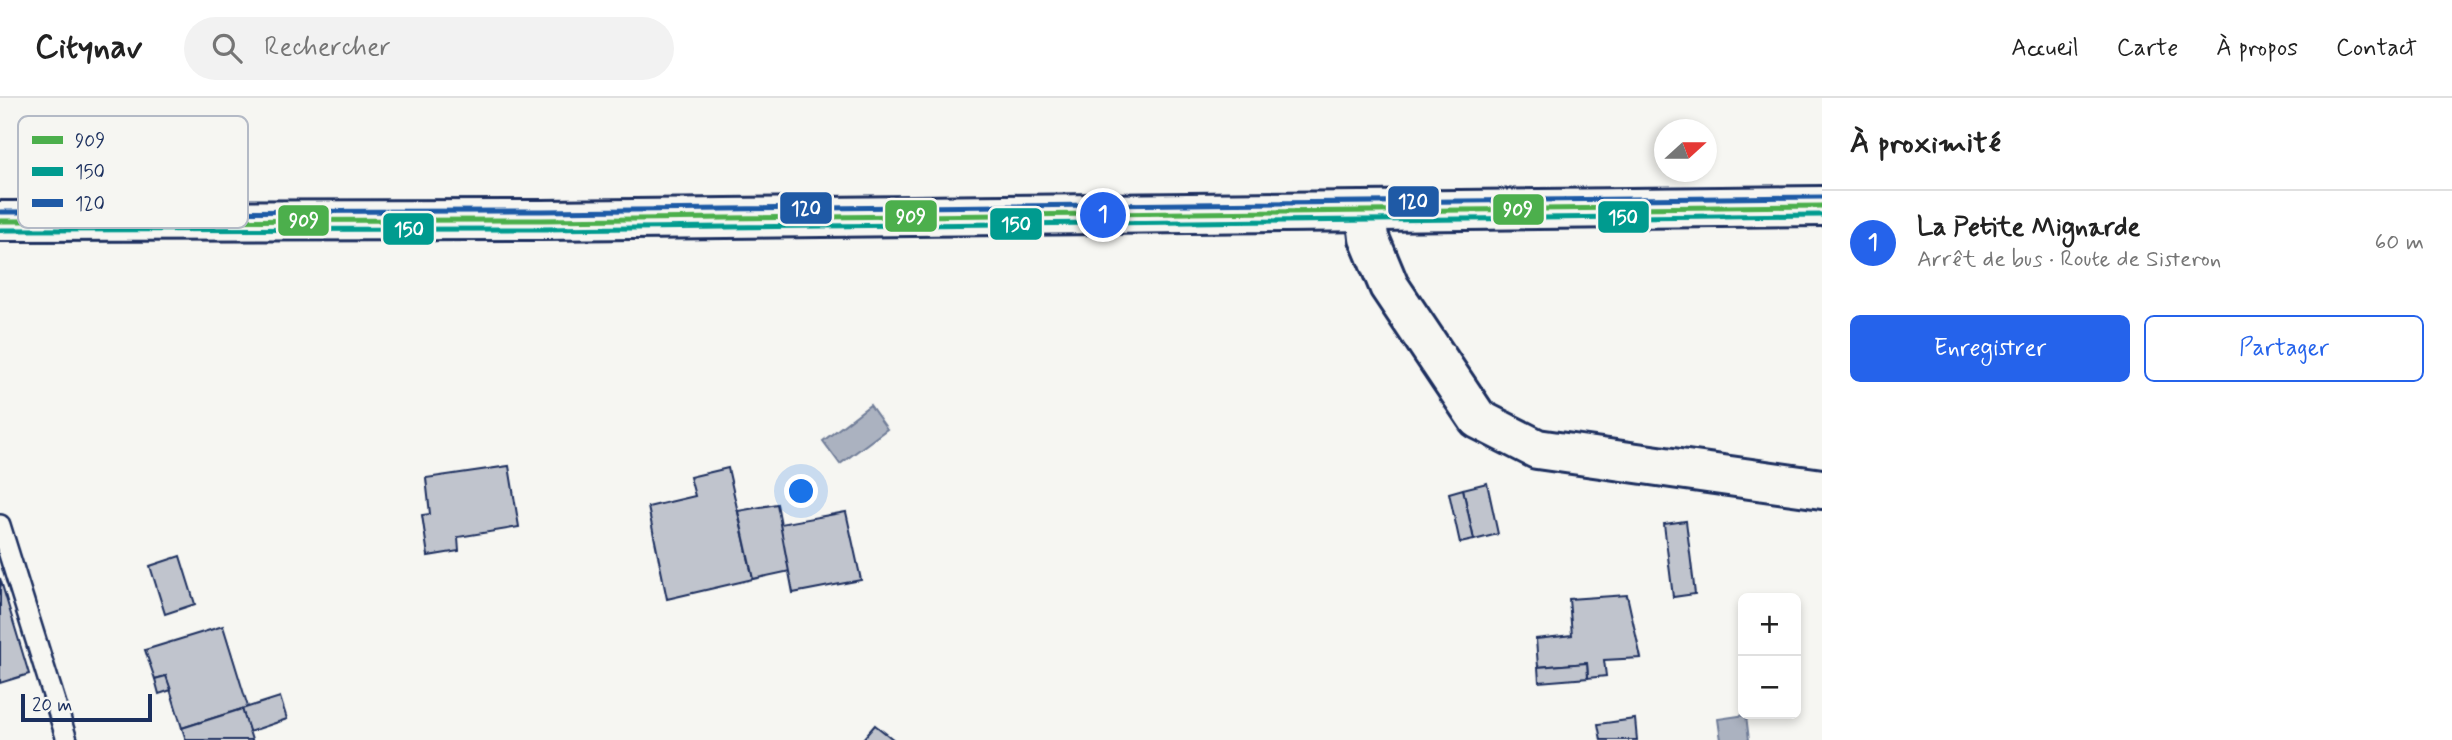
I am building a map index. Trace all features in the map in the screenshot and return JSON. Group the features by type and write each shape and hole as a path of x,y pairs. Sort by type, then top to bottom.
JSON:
{"main road":[{"path":"248,221 542,220 1822,206"},
{"path":"1367,212 1370,238 1389,286 1478,419 1537,449 1822,489"},
{"path":"0,221 18,221"}],"lane":[{"path":"0,525 67,740"}],"shaded area":[{"path":"870,405 887,429 840,464 823,441"},
{"path":"1738,716 1738,719 1746,719 1749,740 1721,740 1718,719"}],"building":[{"path":"509,466 519,527 458,537 459,551 428,556 422,515 430,514 426,478"},
{"path":"728,468 753,579 667,599 648,507 695,496 690,477"},
{"path":"1487,483 1498,534 1474,540 1463,489"},
{"path":"1463,489 1474,540 1460,543 1449,493"},
{"path":"777,504 790,571 753,579 738,511"},
{"path":"846,512 861,580 793,593 780,524"},
{"path":"1686,521 1695,594 1673,597 1664,524"},
{"path":"180,556 195,604 165,614 150,566"},
{"path":"0,578 29,674 0,683"},
{"path":"1627,595 1641,658 1604,660 1606,676 1588,678 1587,663 1538,667 1536,639 1572,635 1569,599"},
{"path":"223,626 248,707 182,728 166,676 155,679 145,650"},
{"path":"1587,663 1588,678 1539,682 1538,667"},
{"path":"166,676 171,690 159,694 155,679"},
{"path":"280,697 287,719 249,732 242,709"},
{"path":"242,709 252,740 186,740 182,728"},
{"path":"1635,719 1637,740 1601,740 1598,724"},
{"path":"875,725 894,740 862,740"}],"transit line":[{"name":"120","path":"248,212 542,211 1822,197"},
{"name":"909","path":"248,221 542,220 1822,206"},
{"name":"120","path":"0,212 18,212"},
{"name":"150","path":"0,230 542,229 1822,215"},
{"name":"909","path":"0,221 18,221"}],"place":[{"name":"La Petite Mignarde","path":"1103,215"}]}
